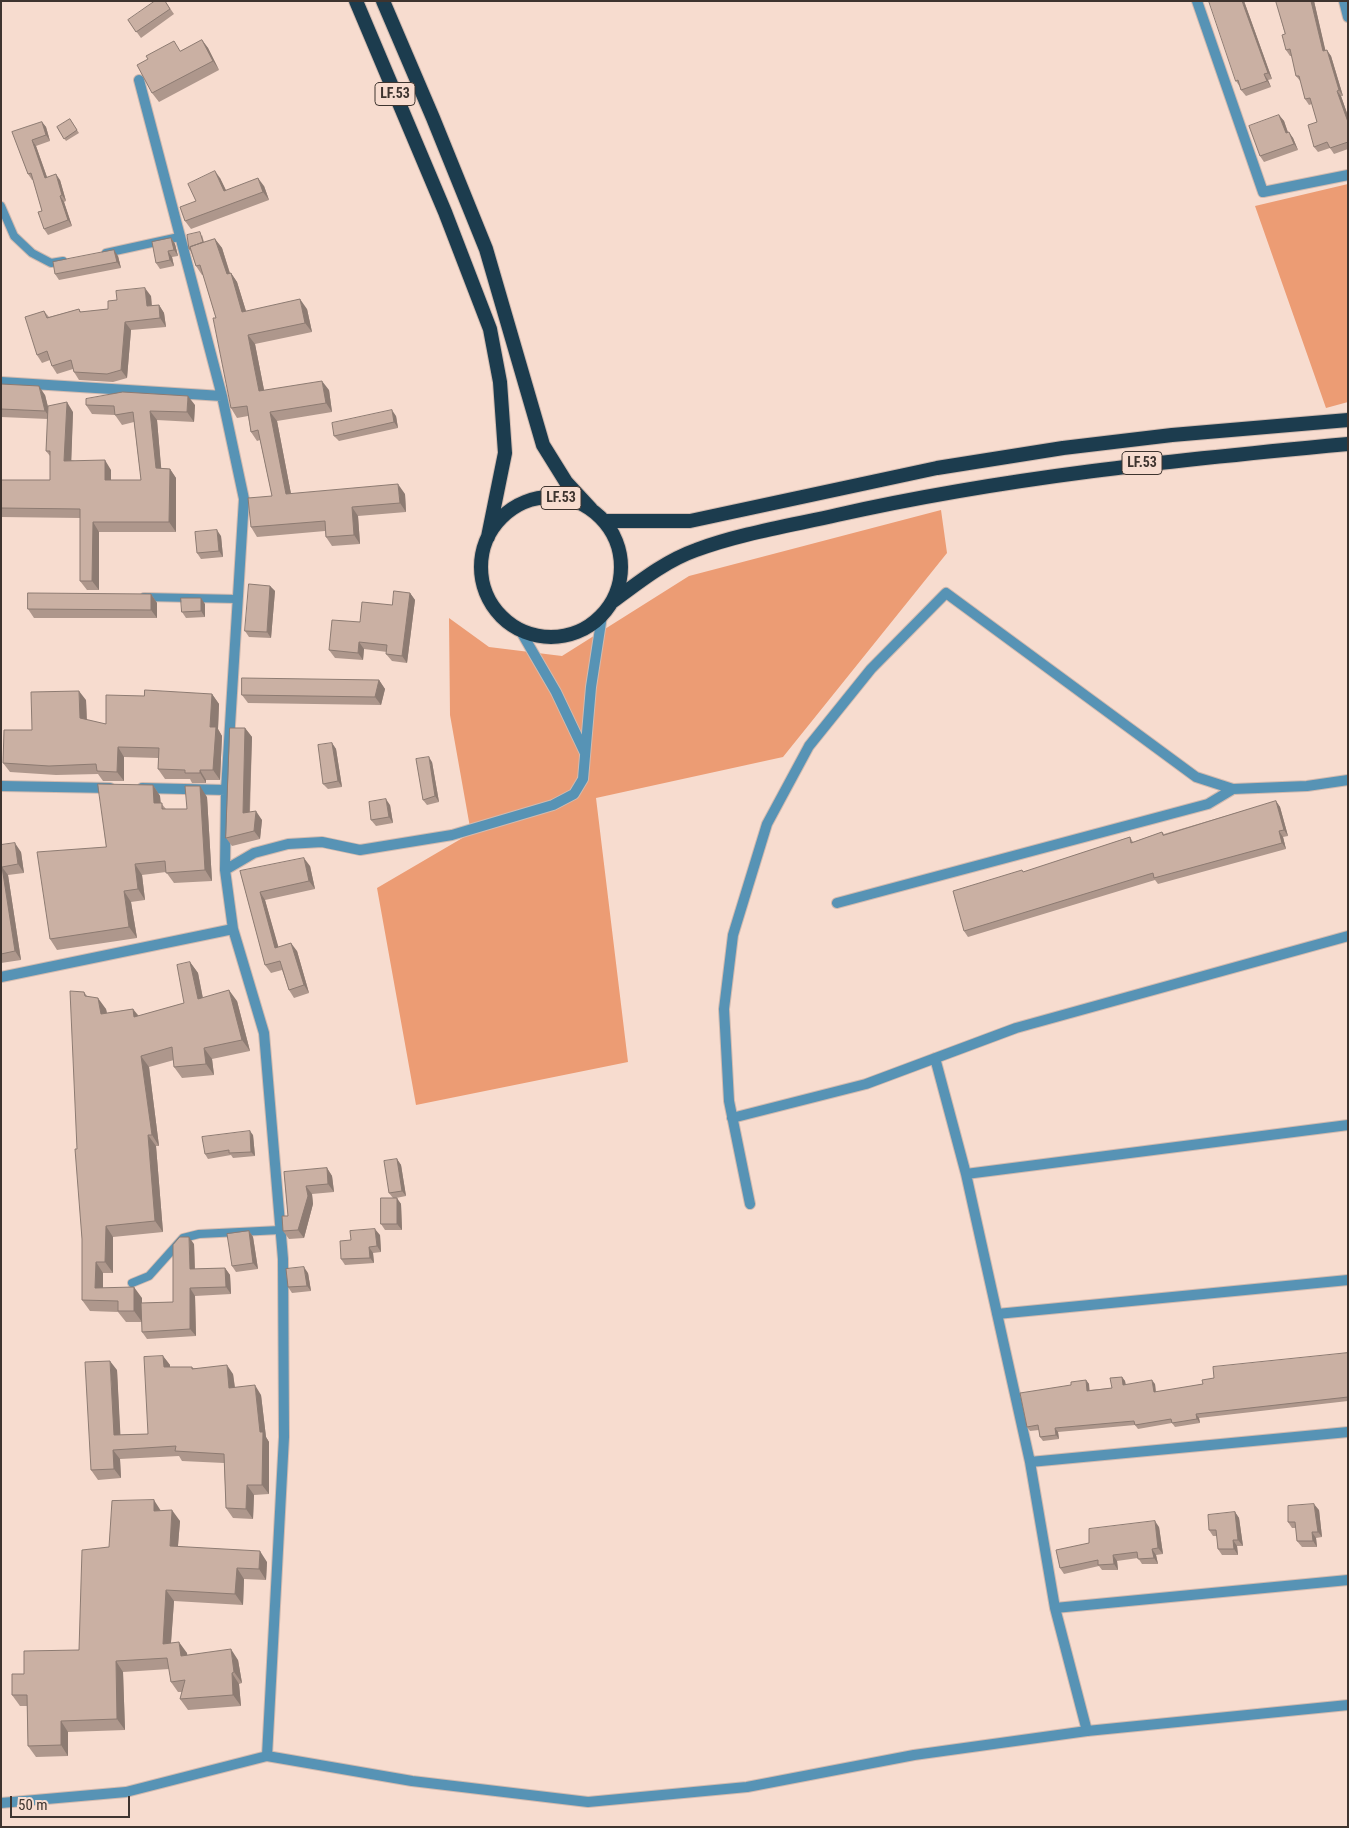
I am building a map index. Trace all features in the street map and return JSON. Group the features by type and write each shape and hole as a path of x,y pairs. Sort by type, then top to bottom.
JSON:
{"highway":[{"name":"LF.53","path":"356,1 445,212 490,329 500,382 505,453 488,537 481,558 482,580 489,600 502,618 520,630 541,637 563,636 584,629 602,616 612,602 619,586 622,569 620,552 614,536 605,521 566,482 543,445 486,249 383,1"},
{"name":"LF.53","path":"605,521 690,521 938,468 1063,448 1172,435 1348,420"},
{"name":"LF.53","path":"612,602 652,572 696,550 772,530 900,501 1048,475 1348,444"},
{"name":"LF.53","path":"488,537 499,520 514,507 533,499 560,498 573,500 591,509"}],"street":[{"path":"1197,1 1264,192 1348,175"},
{"path":"139,80 222,396 244,499 226,790 225,870 233,929 264,1033 280,1230 284,1437 267,1756"},
{"path":"1,382 222,396"},
{"path":"750,1204 729,1101 724,1010 733,935 767,824 809,746 871,670 946,593 1196,777 1233,789 1307,786 1348,780"},
{"path":"225,870 254,853 288,844 322,842 360,850 452,836 553,805 574,794 583,778 591,687 602,616"},
{"path":"520,630 556,692 586,754"},
{"path":"1,786 226,790"},
{"path":"837,903 1208,804 1233,789"},
{"path":"1,977 233,929"},
{"path":"732,1118 866,1084 1016,1028 1348,936"},
{"path":"935,1058 966,1174 1030,1462 1055,1608 1087,1731"},
{"path":"966,1174 1348,1126"},
{"path":"997,1314 1348,1280"},
{"path":"1030,1462 1348,1432"},
{"path":"1055,1608 1348,1580"},
{"path":"1,1803 126,1792 267,1756 412,1781 588,1802 747,1787 914,1755 1087,1731 1348,1705"}],"lane":[{"path":"1,206 14,236 32,253 51,263 68,260"},
{"path":"94,256 180,237"},
{"path":"139,596 237,599"},
{"path":"132,1284 149,1276 183,1238 199,1234 280,1230"}],"shaded area":[{"path":"1348,184 1348,402 1326,408 1255,206"},
{"path":"941,510 947,553 783,757 596,798 628,1062 416,1105 377,888 471,833 450,715 449,618 489,647 562,656 689,576"}],"building":[{"path":"155,1 165,1 170,9 136,32 128,20"},
{"path":"1209,1 1242,1 1268,73 1264,74 1267,81 1241,90 1238,80 1236,81"},
{"path":"1276,1 1311,1 1323,51 1327,50 1339,90 1337,91 1348,122 1348,142 1330,148 1327,142 1314,147 1308,125 1317,122 1310,98 1305,99 1299,76 1296,76 1290,49 1286,50 1282,35 1285,34"},
{"path":"202,40 213,61 152,93 137,65 148,59 146,56 174,41 180,51"},
{"path":"1279,115 1286,133 1289,132 1294,144 1260,156 1249,126"},
{"path":"70,119 77,130 64,139 57,127"},
{"path":"42,122 46,135 32,140 45,178 56,174 62,195 60,196 68,220 44,229 38,212 42,211 31,173 28,174 12,132"},
{"path":"215,171 224,191 258,178 263,192 185,221 180,207 196,201 188,184"},
{"path":"200,232 203,242 189,249 187,235"},
{"path":"171,238 174,250 168,251 170,260 156,263 152,242"},
{"path":"215,239 227,274 231,273 242,312 300,299 305,323 248,335 259,391 322,381 326,403 270,412 286,494 398,484 400,503 352,507 354,535 326,537 325,521 251,527 248,498 272,496 258,430 251,432 247,406 231,408 213,318 216,318 200,265 196,266 190,247"},
{"path":"114,250 117,262 55,274 53,262"},
{"path":"145,288 147,306 159,305 160,318 125,322 121,370 107,374 74,372 71,360 52,366 47,351 37,355 25,317 44,311 47,318 79,309 80,312 108,309 108,301 117,300 116,291"},
{"path":"1,384 39,386 45,411 1,409"},
{"path":"123,392 188,396 187,412 150,411 156,468 170,469 169,522 93,522 92,581 80,581 80,509 1,508 1,480 50,480 50,451 46,451 48,406 67,402 64,461 105,460 105,480 141,480 133,412 115,415 114,406 86,405 86,399"},
{"path":"392,410 394,422 334,436 332,423"},
{"path":"217,530 219,551 197,553 195,532"},
{"path":"249,584 270,586 267,632 245,631"},
{"path":"394,591 410,593 402,656 386,654 387,645 359,642 358,653 329,650 332,620 360,622 362,602 392,605"},
{"path":"28,593 151,594 151,610 28,609"},
{"path":"181,598 201,598 201,611 182,612"},
{"path":"242,678 379,680 375,697 242,695"},
{"path":"145,690 212,694 210,727 216,727 213,770 200,770 200,773 185,773 185,770 158,769 159,748 118,747 117,772 97,771 96,764 49,766 3,763 4,730 32,730 31,692 79,691 80,718 106,724 106,695 144,696"},
{"path":"230,728 245,728 243,813 256,811 254,831 226,838"},
{"path":"332,743 338,781 323,784 318,745"},
{"path":"429,757 435,796 423,800 416,759"},
{"path":"98,784 153,785 154,803 162,803 162,809 187,809 185,786 200,786 205,870 166,873 165,861 135,864 138,889 124,891 129,927 50,939 37,852 106,847"},
{"path":"386,799 389,817 371,820 369,802"},
{"path":"1276,801 1284,830 1279,831 1282,843 1154,878 1153,873 964,931 953,891 1022,870 1023,872 1130,837 1131,843 1162,832 1163,835"},
{"path":"15,843 18,864 2,867 15,951 1,954 1,845"},
{"path":"304,858 309,881 260,892 275,948 291,943 304,985 289,990 280,961 265,965 240,871"},
{"path":"190,962 198,999 229,990 242,1040 204,1048 206,1064 174,1067 172,1047 141,1056 152,1135 148,1135 155,1221 106,1226 105,1262 96,1262 95,1288 134,1287 134,1311 118,1311 118,1301 82,1300 82,1239 75,1149 77,1149 70,991 84,992 85,996 98,998 101,1014 133,1009 134,1017 184,1003 177,965"},
{"path":"250,1131 251,1152 229,1153 229,1150 205,1154 202,1137"},
{"path":"397,1159 402,1191 389,1193 384,1161"},
{"path":"327,1168 328,1184 306,1186 308,1196 298,1230 283,1231 282,1216 288,1216 284,1172"},
{"path":"381,1198 397,1198 397,1224 381,1224"},
{"path":"375,1229 377,1246 369,1247 370,1258 341,1259 340,1241 351,1240 350,1231"},
{"path":"249,1231 253,1263 232,1266 227,1234"},
{"path":"180,1237 189,1237 190,1269 225,1268 226,1287 190,1288 190,1329 142,1332 141,1303 173,1302 173,1245"},
{"path":"304,1267 307,1286 288,1287 286,1269"},
{"path":"1348,1353 1348,1397 1196,1414 1197,1419 1172,1423 1171,1419 1135,1425 1134,1421 1055,1428 1056,1435 1040,1437 1038,1425 1027,1427 1020,1393 1071,1385 1071,1382 1086,1380 1087,1391 1112,1388 1110,1378 1122,1377 1123,1385 1152,1380 1154,1392 1203,1384 1202,1380 1214,1378 1213,1367"},
{"path":"163,1356 164,1367 192,1367 192,1369 227,1365 229,1388 255,1385 260,1432 263,1432 262,1485 247,1485 246,1509 226,1508 224,1454 175,1451 176,1446 113,1450 114,1469 91,1470 85,1362 110,1361 114,1435 148,1434 144,1357"},
{"path":"154,1500 154,1511 172,1510 170,1546 260,1551 259,1569 237,1568 235,1594 166,1590 163,1644 179,1642 181,1656 231,1649 234,1672 232,1673 233,1695 180,1699 185,1680 171,1682 167,1658 116,1661 117,1719 61,1721 61,1745 28,1746 27,1695 12,1695 12,1674 24,1674 24,1651 79,1650 82,1550 109,1547 112,1501"},
{"path":"1314,1504 1318,1532 1312,1532 1313,1541 1297,1541 1295,1522 1288,1522 1288,1506"},
{"path":"1235,1512 1238,1540 1233,1540 1234,1549 1218,1549 1216,1530 1209,1530 1208,1515"},
{"path":"1155,1521 1158,1548 1152,1549 1154,1558 1138,1559 1137,1552 1113,1555 1114,1564 1098,1565 1098,1560 1060,1568 1056,1550 1089,1543 1089,1529"}]}
